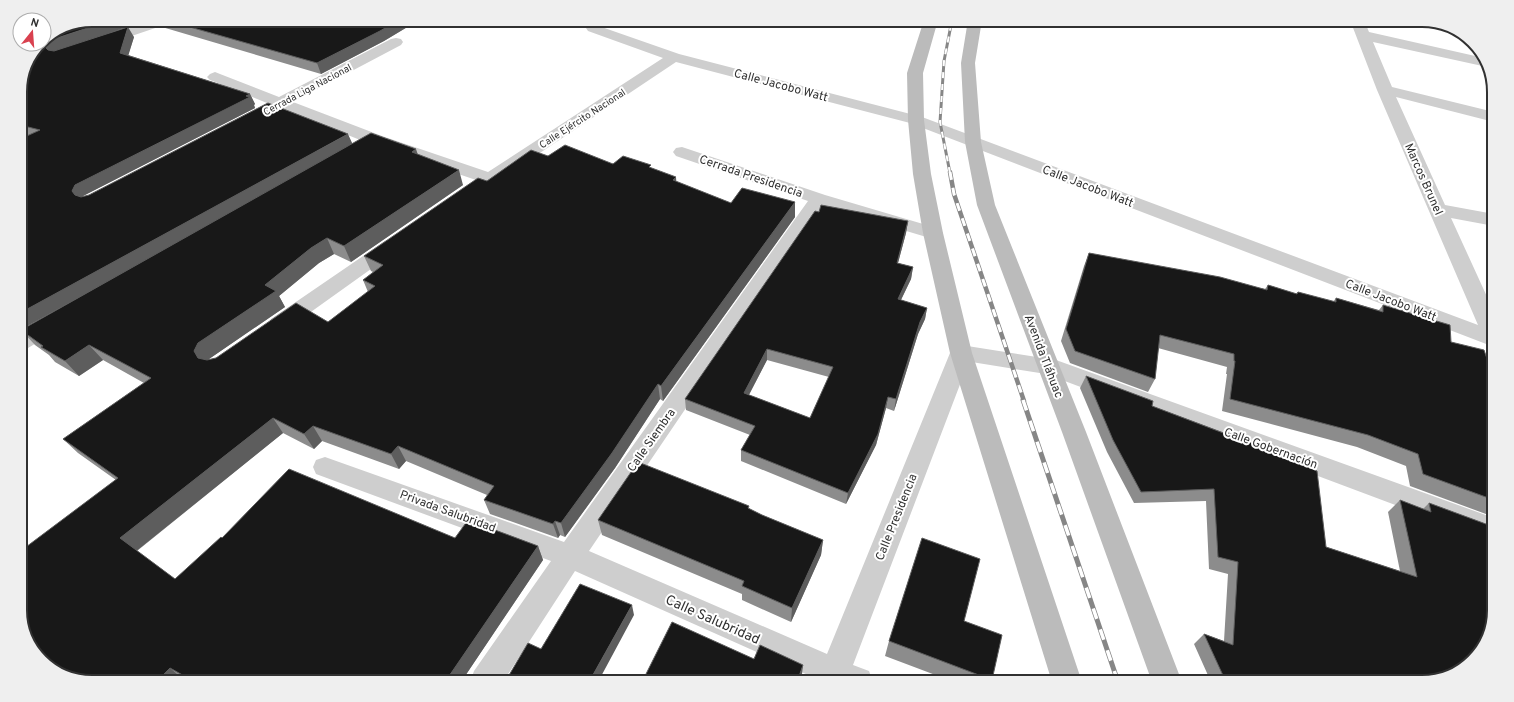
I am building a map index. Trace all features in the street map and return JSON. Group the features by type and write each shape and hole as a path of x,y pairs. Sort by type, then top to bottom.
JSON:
{"main road":[{"path":"929,27 915,73 916,120 922,174 933,233 961,353 1065,675"},
{"name":"Avenida Tláhuac","path":"974,27 968,63 973,142 986,205 1164,675"}],"street":[{"path":"90,46 145,27"},
{"name":"Calle Jacobo Watt","path":"593,28 674,57 916,120 1487,335"},
{"path":"1360,28 1479,61"},
{"name":"Marcos Brunel","path":"1360,28 1385,90 1487,322"},
{"name":"Cerrada Liga Nacional","path":"231,128 396,42"},
{"name":"Calle Ejército Nacional","path":"444,210 489,178 674,57"},
{"path":"215,76 376,140 489,178"},
{"path":"1385,90 1487,115"},
{"path":"355,151 376,140"},
{"name":"Cerrada Presidencia","path":"682,152 819,199"},
{"path":"819,199 933,233"},
{"name":"Calle Siembra","path":"490,675 570,556 819,199"},
{"path":"1439,210 1487,219"},
{"path":"263,335 405,236"},
{"path":"27,338 68,315"},
{"name":"Calle Gobernación","path":"961,353 1048,366 1487,527"},
{"name":"Calle Presidencia","path":"842,675 961,353"},
{"name":"Privada Salubridad","path":"325,467 570,556"},
{"name":"Calle Salubridad","path":"570,556 832,675"}],"building":[{"path":"90,27 55,39 67,32 79,28"},
{"path":"128,27 120,53 250,94 246,96 250,97 75,185 72,191 75,195 81,197 89,195 268,103 348,134 27,309 27,136 40,130 27,127 27,88 32,67 41,52 52,52 52,51"},
{"path":"190,27 387,27 317,63"},
{"path":"371,133 416,149 412,152 459,170 344,246 327,238 311,248 265,285 276,291 198,343 194,351 198,358 207,360 216,358 296,303 328,322 375,286 363,280 383,265 364,256 478,178 487,181 531,150 548,156 565,145 613,164 623,156 651,165 649,167 676,177 673,180 731,203 742,188 795,202 661,386 658,384 612,453 561,523 555,521 553,524 484,500 494,486 398,446 391,454 313,426 304,434 273,418 120,538 175,579 221,537 222,538 289,469 455,538 468,520 538,546 450,675 182,675 170,668 163,675 92,675 79,674 67,670 49,659 38,646 30,631 28,623 27,546 118,478 63,439 151,378 89,345 65,361 41,347 43,346 27,334 27,327"},
{"path":"821,205 908,221 897,263 913,267 898,299 927,308 920,322 896,399 888,397 878,434 848,493 741,450 755,426 685,399 815,211 819,212","holes":["767,349 833,367 810,418 744,393"]},
{"path":"1089,253 1220,277 1267,290 1268,285 1297,294 1298,292 1336,302 1336,298 1383,312 1383,305 1450,325 1451,342 1484,350 1487,359 1487,497 1423,474 1418,454 1368,435 1230,399 1235,361 1234,354 1160,335 1155,379 1075,351 1066,329"},
{"path":"1086,376 1153,401 1152,406 1226,434 1226,432 1317,471 1326,547 1417,577 1400,500 1431,512 1429,503 1487,524 1487,610 1486,623 1478,643 1465,659 1451,668 1439,673 1422,675 1223,675 1204,634 1233,645 1238,562 1218,557 1214,489 1141,492 1113,440"},
{"path":"638,462 749,506 748,508 762,515 823,540 792,608 742,586 744,581 598,520"},
{"path":"922,538 980,559 964,621 1002,635 993,675 979,675 889,641"},
{"path":"580,584 632,605 593,675 509,675 528,643 541,649"},
{"path":"672,622 754,659 760,645 803,665 799,675 646,675"}],"railway":[{"path":"950,173 940,122 944,61 951,27"},
{"path":"950,172 954,194 1024,401"},
{"path":"1023,400 1116,675"}]}
